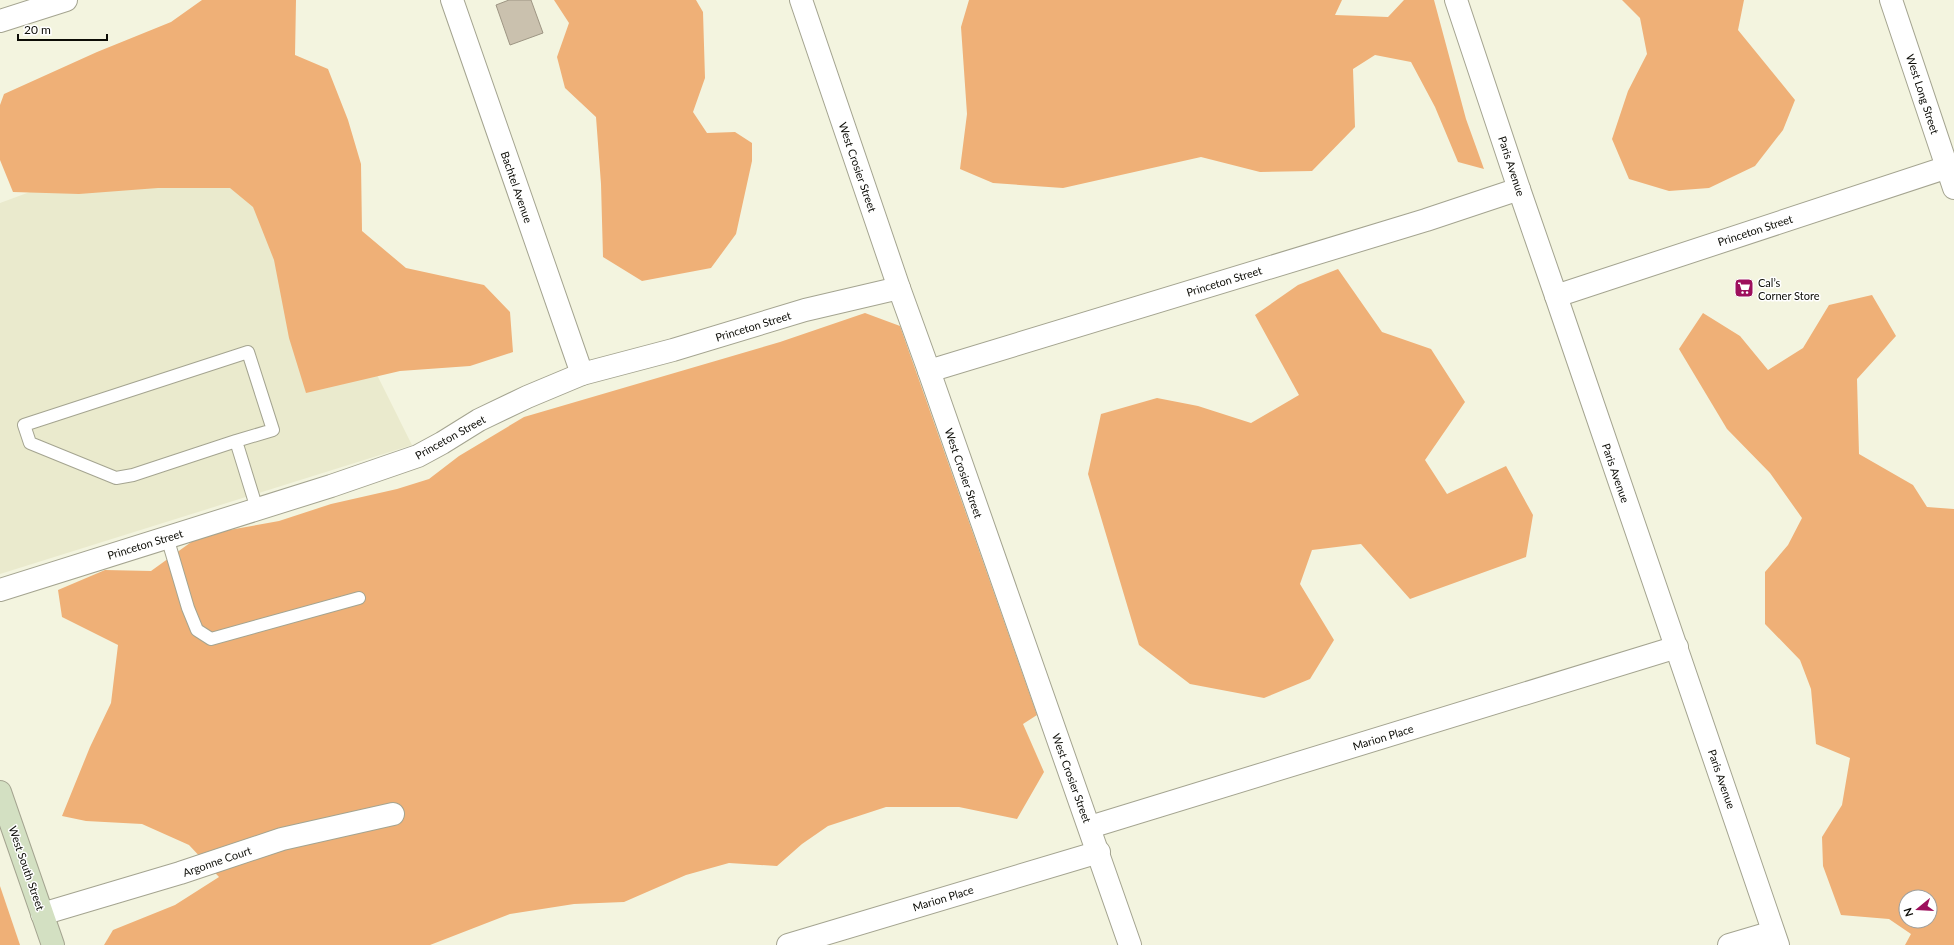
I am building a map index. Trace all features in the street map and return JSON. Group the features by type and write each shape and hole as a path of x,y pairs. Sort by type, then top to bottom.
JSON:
{"main road":[{"name":"West South Street","path":"0,792 53,945"}],"street":[{"path":"0,22 66,0"},
{"name":"Bachtel Avenue","path":"452,0 582,374"},
{"name":"West Crosier Street","path":"801,0 899,288 1099,852 1130,945"},
{"name":"Paris Avenue","path":"1456,0 1519,189 1776,938"},
{"name":"West Long Street","path":"1891,0 1950,166 1954,188"},
{"name":"Princeton Street","path":"1556,296 1950,166"},
{"name":"Princeton Street","path":"929,371 1426,220 1519,189"},
{"name":"Princeton Street","path":"0,590 257,510 418,456 479,420 527,397 582,374 673,350 805,310 899,288"},
{"name":"Marion Place","path":"1090,827 1677,647"},
{"name":"Argonne Court","path":"42,914 180,873 282,839 393,814"},
{"name":"Marion Place","path":"788,945 1099,852"},
{"path":"1729,945 1776,938"}],"lane":[{"path":"248,352 273,430 236,441 133,475 116,478 30,443 24,425 248,352"},
{"path":"236,441 257,510"},
{"path":"167,537 188,608 197,630 211,639 359,598"}],"shaded area":[{"path":"202,0 296,0 295,55 328,69 348,120 361,164 362,231 406,268 484,285 510,312 513,352 470,366 400,371 306,393 289,338 274,260 253,207 230,188 158,188 79,194 13,192 0,160 0,105 4,94 97,52 171,22"},
{"path":"554,0 696,0 703,12 705,78 693,112 707,133 735,132 752,143 752,161 736,234 711,268 642,281 603,257 601,184 596,117 565,88 557,57 569,23"},
{"path":"969,0 1342,0 1335,15 1388,17 1404,0 1434,0 1466,119 1484,169 1458,162 1435,107 1411,62 1375,55 1353,69 1355,127 1312,171 1260,172 1201,157 1063,188 993,183 960,169 967,114 961,27"},
{"path":"1622,0 1744,0 1738,30 1795,100 1783,130 1755,166 1709,188 1669,191 1629,179 1612,139 1628,91 1647,54 1640,18"},
{"path":"246,112 412,445 0,574 0,203"},
{"path":"1338,269 1382,332 1431,349 1465,402 1425,460 1447,494 1506,466 1533,515 1526,557 1410,599 1361,544 1312,550 1300,584 1334,640 1310,679 1264,698 1190,684 1139,645 1088,474 1101,414 1157,398 1198,406 1251,423 1299,395 1255,315 1298,285"},
{"path":"1872,295 1896,336 1857,379 1859,454 1913,485 1927,507 1954,509 1954,945 1905,945 1911,934 1904,929 1938,929 1938,889 1898,889 1898,925 1889,919 1841,915 1823,866 1822,837 1842,805 1850,758 1816,744 1811,689 1800,660 1765,624 1765,572 1788,545 1802,518 1770,473 1727,429 1679,349 1703,313 1740,336 1768,370 1803,348 1829,305"},
{"path":"865,313 900,326 1037,715 1023,724 1044,772 1017,819 959,807 886,807 828,826 802,844 777,866 729,863 686,875 624,902 574,904 510,914 430,945 104,945 113,930 175,905 219,877 189,845 142,824 86,821 62,816 90,747 111,703 118,645 62,617 58,590 105,570 151,571 201,535 279,521 331,504 397,489 429,479 459,456 524,417 780,342"},
{"path":"0,886 20,945 0,945"}],"building":[{"path":"509,0 531,0 543,33 510,45 496,5"}],"place":[{"name":"Cal’s Corner Store","path":"1744,288"}]}
